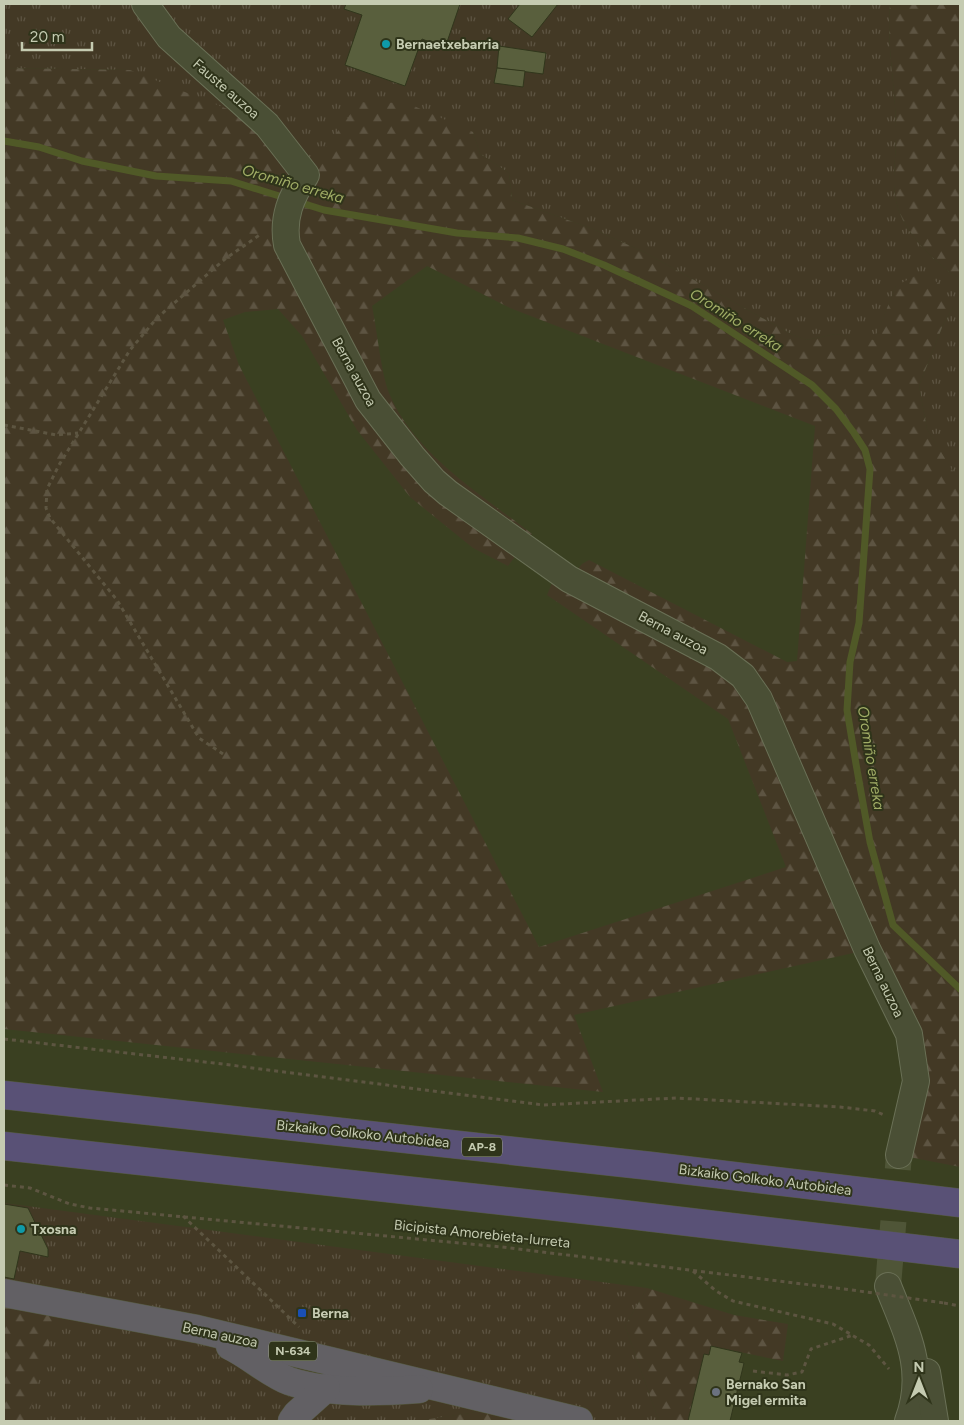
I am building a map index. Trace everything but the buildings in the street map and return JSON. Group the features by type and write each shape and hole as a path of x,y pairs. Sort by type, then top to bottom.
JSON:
{"highway":[{"name":"Bizkaiko Golkoko Autobidea","path":"4,1095 632,1163 960,1203"},
{"path":"4,1146 613,1213 960,1254"},
{"name":"Berna auzoa","path":"4,1293 198,1329 580,1421"},
{"path":"198,1329 247,1354 289,1380 326,1388 376,1393 439,1388"},
{"path":"280,1376 287,1421"},
{"path":"292,1421 296,1414 326,1388"}],"street":[{"name":"Fauste auzoa","path":"145,4 169,38 266,125 295,196"},
{"name":"Berna auzoa","path":"295,196 287,245 358,383 378,415 422,468 448,493 569,579 718,656 734,668 750,685 773,728 822,847 872,959 909,1034 916,1081 908,1124 899,1155"},
{"path":"888,1286 913,1348 926,1367 935,1421"},
{"path":"911,1413 916,1391 916,1369 913,1348"}],"path":[{"path":"223,754 199,738 117,600 48,513 46,508 47,489 78,433 130,350 157,318 295,196"},
{"path":"4,425 56,435 78,433"},
{"path":"4,1039 224,1064 542,1105 676,1098 830,1106 875,1111 908,1124"},
{"name":"Bicipista Amorebieta-Iurreta","path":"4,1185 30,1188 70,1204 90,1208 182,1215 502,1247 852,1290 960,1306"},
{"path":"182,1215 300,1328"},
{"path":"692,1270 716,1291 734,1301 833,1324 853,1334 869,1345 884,1362 911,1413"},
{"path":"753,1371 787,1375 802,1372 811,1348 853,1334"}],"green space":[{"path":"4,4 890,4 889,37 896,120 894,186 897,206 905,224 918,242 935,260 960,280 960,476 954,474 927,429 919,386 943,325 953,307 896,286 874,341 836,334 806,340 791,334 644,252 593,229 512,200 509,173 480,154 473,132 318,160 306,175 130,70 4,68"},
{"path":"890,4 960,4 960,280 935,260 918,242 905,224 897,206 894,186 896,120 889,37"},
{"path":"4,68 130,70 267,125 306,175 359,102 407,103 473,132 480,154 509,173 512,200 593,229 644,252 791,334 806,340 836,334 874,340 896,286 922,272 941,285 953,307 943,325 919,386 927,429 954,473 960,476 960,1167 899,1155 916,1081 867,950 574,1015 603,1092 4,1029","holes":["427,266 510,308 815,426 797,661 787,662 589,560 582,564 569,579 552,583 547,595 728,719 786,867 539,947 239,365 223,320 245,312 278,309 302,336 357,430 410,497 473,548 508,566 532,534 471,488 432,454 400,415 386,384 372,306"]},
{"path":"4,1203 647,1288 625,1326 659,1421 576,1421 516,1406 418,1421 4,1421"},
{"path":"647,1288 734,1315 788,1324 783,1361 711,1346 709,1355 704,1355 688,1421 659,1421 625,1326"},
{"path":"4,1293 61,1304 27,1421 4,1421"},
{"path":"516,1406 576,1421 419,1421 423,1420"}],"waterway":[{"name":"Oromiño erreka","path":"4,141 39,147 82,161 156,176 231,181 324,210 457,233 518,238 563,249 604,265 692,306 812,385 836,409 854,433 865,450 870,469 859,623 850,662 847,710 870,842 893,925 960,989"}],"tunnel":[{"path":"888,1286 899,1155"}],"place":[{"name":"Bernaetxebarria","path":"386,44"},
{"name":"Txosna","path":"21,1229"},
{"name":"Berna","path":"302,1313"},
{"name":"Bernako San Migel ermita","path":"716,1392"}]}
